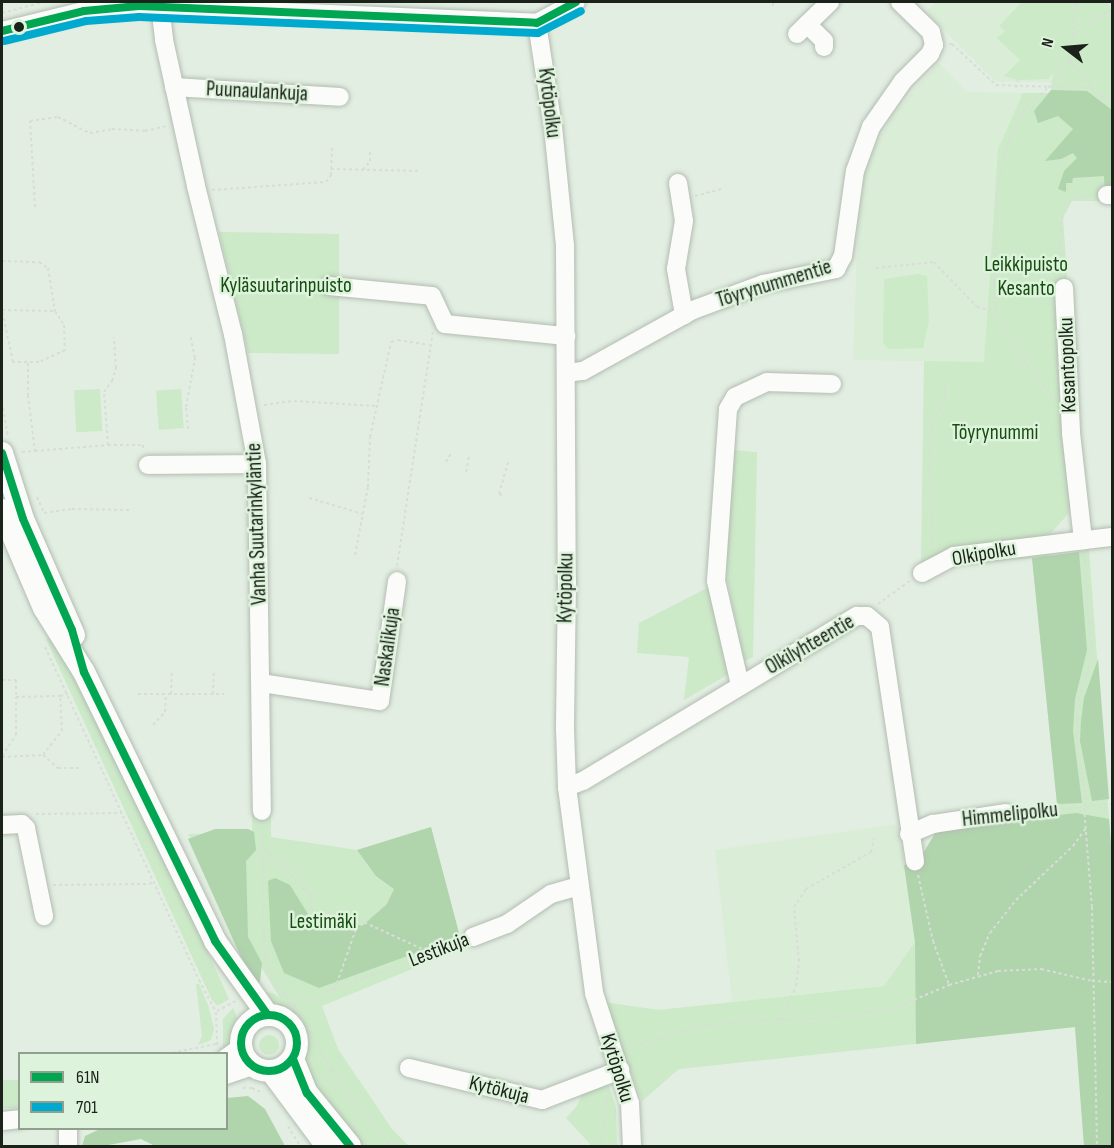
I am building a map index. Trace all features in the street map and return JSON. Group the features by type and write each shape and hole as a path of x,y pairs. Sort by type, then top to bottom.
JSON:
{"main road":[{"path":"15,450 11,471 23,519 72,630 84,672"},
{"path":"2,510 44,608 84,672 214,941 257,1019"},
{"path":"236,1061 241,1035 257,1019 282,1017 295,1032 297,1042 293,1059 307,1093 350,1146"},
{"path":"236,1061 281,1068 293,1059"},
{"path":"236,1061 327,1146"}],"street":[{"path":"2,31 84,11 160,6 253,5 537,23 576,2"},
{"path":"824,47 824,41 802,29 830,2"},
{"path":"900,2 931,32 934,45"},
{"name":"Vanha Suutarinkyläntie","path":"160,6 174,87 197,193 249,409 257,464 262,811"},
{"name":"Kytöpolku","path":"537,23 560,187 565,246 567,787 594,993 630,1103 632,1146"},
{"name":"Töyrynummentie","path":"566,373 583,371 684,315 763,284 836,269 843,256 855,171 871,127 903,81 930,54 934,45"},
{"name":"Puunaulankuja","path":"174,87 340,97"},
{"path":"680,191 684,221 676,269 684,315"},
{"path":"329,286 432,296 445,324 566,336"},
{"name":"Kesantopolku","path":"1065,288 1071,433 1083,540"},
{"path":"740,685 716,581 728,408 735,397 767,382 832,384"},
{"path":"148,465 257,464"},
{"name":"Olkipolku","path":"928,569 954,556 1113,537"},
{"name":"Naskalikuja","path":"261,683 380,701 397,581"},
{"name":"Olkilyhteentie","path":"567,787 583,781 856,616 867,616 880,627 909,834 915,861"},
{"name":"Himmelipolku","path":"909,834 933,824 1006,813"},
{"path":"2,825 22,824 26,828 44,916"},
{"name":"Lestikuja","path":"473,937 507,924 550,894 579,886"},
{"name":"Kytökuja","path":"409,1068 542,1100 618,1064"},
{"path":"2,1121 18,1119"},
{"path":"68,1130 68,1146"}],"path":[{"path":"2,13 44,2"},
{"path":"1056,405 1024,361 996,311 994,268 999,184 1006,148 1023,111 1047,88 1070,60 1077,2"},
{"path":"1073,35 1082,26 1113,9"},
{"path":"934,45 952,44 996,85 1016,88 1091,88"},
{"path":"1070,60 1091,88 1113,104"},
{"path":"1016,88 1018,80"},
{"path":"35,207 30,121 57,117 90,133 112,129 145,131 182,123"},
{"path":"197,193 250,186 326,182 331,169 332,148"},
{"path":"363,170 370,161 370,150"},
{"path":"331,169 421,171"},
{"path":"680,191 722,189"},
{"name":"Kesantopolku","path":"1065,288 1060,237 1064,205 1072,198 1110,195"},
{"path":"2,262 39,262 48,268 55,311 64,325 65,350 52,357 28,363 13,362 2,310 2,262"},
{"path":"876,268 934,262 977,307 996,311"},
{"path":"221,287 329,286"},
{"path":"995,295 1002,295"},
{"path":"2,310 55,311"},
{"path":"397,581 396,574 432,333 445,324"},
{"path":"188,429 186,407 195,358 190,335"},
{"path":"108,445 104,392 112,381 116,368 114,337"},
{"path":"355,555 368,487 368,452 391,342 398,340 430,345"},
{"path":"28,363 28,395 35,451"},
{"path":"867,616 873,607 928,569 930,456 933,422 945,399 945,383"},
{"path":"249,409 294,401 376,406"},
{"path":"2,402 8,435 2,437"},
{"path":"11,471 15,450 35,451 108,445 143,445 145,464 148,465"},
{"path":"446,462 450,453"},
{"path":"466,472 469,456"},
{"path":"502,495 499,494 508,462"},
{"path":"34,491 44,513 72,508 131,510"},
{"path":"309,498 363,514"},
{"path":"1083,540 1091,647 1089,667 1079,699 1077,748 1086,797 1084,808 1092,907 1097,1146"},
{"path":"48,654 216,1012 219,1030 236,1061 238,1087 252,1088 266,1095"},
{"path":"171,694 172,671"},
{"path":"213,694 214,671"},
{"path":"2,680 16,680 16,735 2,756 43,755 58,768 82,768"},
{"path":"16,697 68,694"},
{"path":"138,694 224,694"},
{"path":"153,725 165,712 166,694"},
{"path":"43,755 62,731 60,696"},
{"path":"2,757 2,762"},
{"name":"Himmelipolku","path":"1006,813 1113,804"},
{"path":"262,811 264,945 271,979 293,1005 332,1070 390,1146"},
{"path":"34,814 122,813"},
{"path":"978,975 980,956 990,933 1016,900 1073,846 1086,828"},
{"path":"782,1020 796,987 799,961 794,907 806,889 871,852 874,839"},
{"path":"261,845 310,895 312,913 317,916 337,910 431,953"},
{"path":"915,861 933,941 949,985"},
{"path":"38,885 149,884 154,882"},
{"path":"335,989 358,920"},
{"name":"Lestikuja","path":"293,1005 473,937"},
{"path":"184,959 188,956"},
{"path":"618,1064 645,1042 685,1029 741,1021 832,1018 892,1009 978,975 1041,969 1092,981 1113,982"},
{"path":"601,1146 608,1092"},
{"path":"287,1125 300,1146"}],"shaded area":[{"path":"937,2 1061,2 1052,82 996,82 926,12"},
{"path":"938,63 967,92 1023,93 998,149 984,362 853,360 858,224 864,177 874,148 893,115"},
{"path":"899,824 915,942 884,986 732,1002 715,850"}],"green space":[{"path":"1022,2 1109,2 1112,17 1112,184 1105,190 1105,201 1072,201 1063,218 1069,304 1056,306 1073,508 1047,538 1050,556 1089,550 1112,858 1112,1146 1084,1146 1075,1027 679,1069 642,1101 604,1002 658,1010 884,986 915,942 904,865 950,858 936,817 1057,804 1032,558 963,564 963,551 921,564 924,361 984,362 998,149 1023,93 1051,93 1053,73 1048,79 1018,80 1004,76 1020,60 997,38 1005,31 999,26"},
{"path":"1051,90 1087,91 1112,110 1112,184 1105,190 1104,176 1073,178 1072,183 1066,183 1066,192 1058,189 1064,171 1077,158 1073,153 1061,159 1045,161 1073,129 1058,116 1038,123 1034,111"},
{"name":"Kyläsuutarinpuisto","path":"219,232 339,234 339,354 248,353"},
{"path":"919,274 927,276 929,320 923,348 888,349 883,343 884,279"},
{"path":"100,389 102,431 76,432 74,390"},
{"path":"181,389 184,428 159,430 156,391"},
{"path":"733,450 757,452 753,657 744,661 726,574"},
{"path":"1079,552 1087,650 1075,699 1073,731 1082,803 1057,804 1032,558"},
{"path":"711,586 732,672 684,700 689,657 637,653 639,623"},
{"path":"53,637 176,882 229,999 221,1004 217,1005 212,1000 46,639"},
{"path":"1098,659 1109,799 1092,801 1080,741 1084,698"},
{"name":"Lestimäki","path":"252,801 271,802 271,837 357,850 431,827 463,948 322,1006 338,1049 392,1129 409,1146 359,1146 310,1089 301,1061 303,1042 299,1027 289,1017 272,1010 265,992 273,993 280,998 235,924 188,834 252,833"},
{"path":"1076,813 1109,819 1112,858 1112,1146 1084,1146 1075,1027 916,1044 915,942 904,865 917,863 936,832 946,828"},
{"path":"431,827 460,937 319,988 284,973 271,941 268,881 275,878 290,885 311,919 316,922 340,918 362,926 387,904 394,889 376,876 357,850"},
{"path":"215,829 248,829 254,832 256,850 246,861 248,937 262,963 260,982 253,984 188,839"},
{"path":"196,984 199,984 208,1005 214,1029 211,1040 198,1045 202,1036"},
{"path":"233,1008 237,1017 235,1039 223,1051 223,1019"},
{"path":"265,1035 273,1035 279,1041 279,1049 273,1055 265,1055 259,1049 259,1041"},
{"path":"2,1080 18,1080 18,1108 2,1108"},
{"path":"608,1083 616,1108 617,1146 592,1146 566,1118 576,1107 584,1091"},
{"path":"248,1096 265,1109 285,1146 155,1146 141,1139 103,1146 82,1146 85,1136 98,1130 228,1130 228,1098"}],"transit line":[{"name":"61N","path":"2,31 84,11 139,6 537,23 576,2"},
{"name":"701","path":"4,41 86,21 139,17 538,33 581,11"},
{"name":"61N","path":"2,453 23,519 72,630 84,672 215,941 267,1014"},
{"name":"61N","path":"263,1015 275,1015 285,1019 293,1027 297,1043 293,1059 285,1067 275,1071 263,1071 253,1067 245,1059 241,1049 241,1037 245,1027 253,1019 263,1015"},
{"name":"61N","path":"293,1059 307,1093 350,1146"}],"park label":[{"name":"Leikkipuisto Kesanto","path":"1026,277"},
{"name":"Töyrynummi","path":"995,433"}]}
